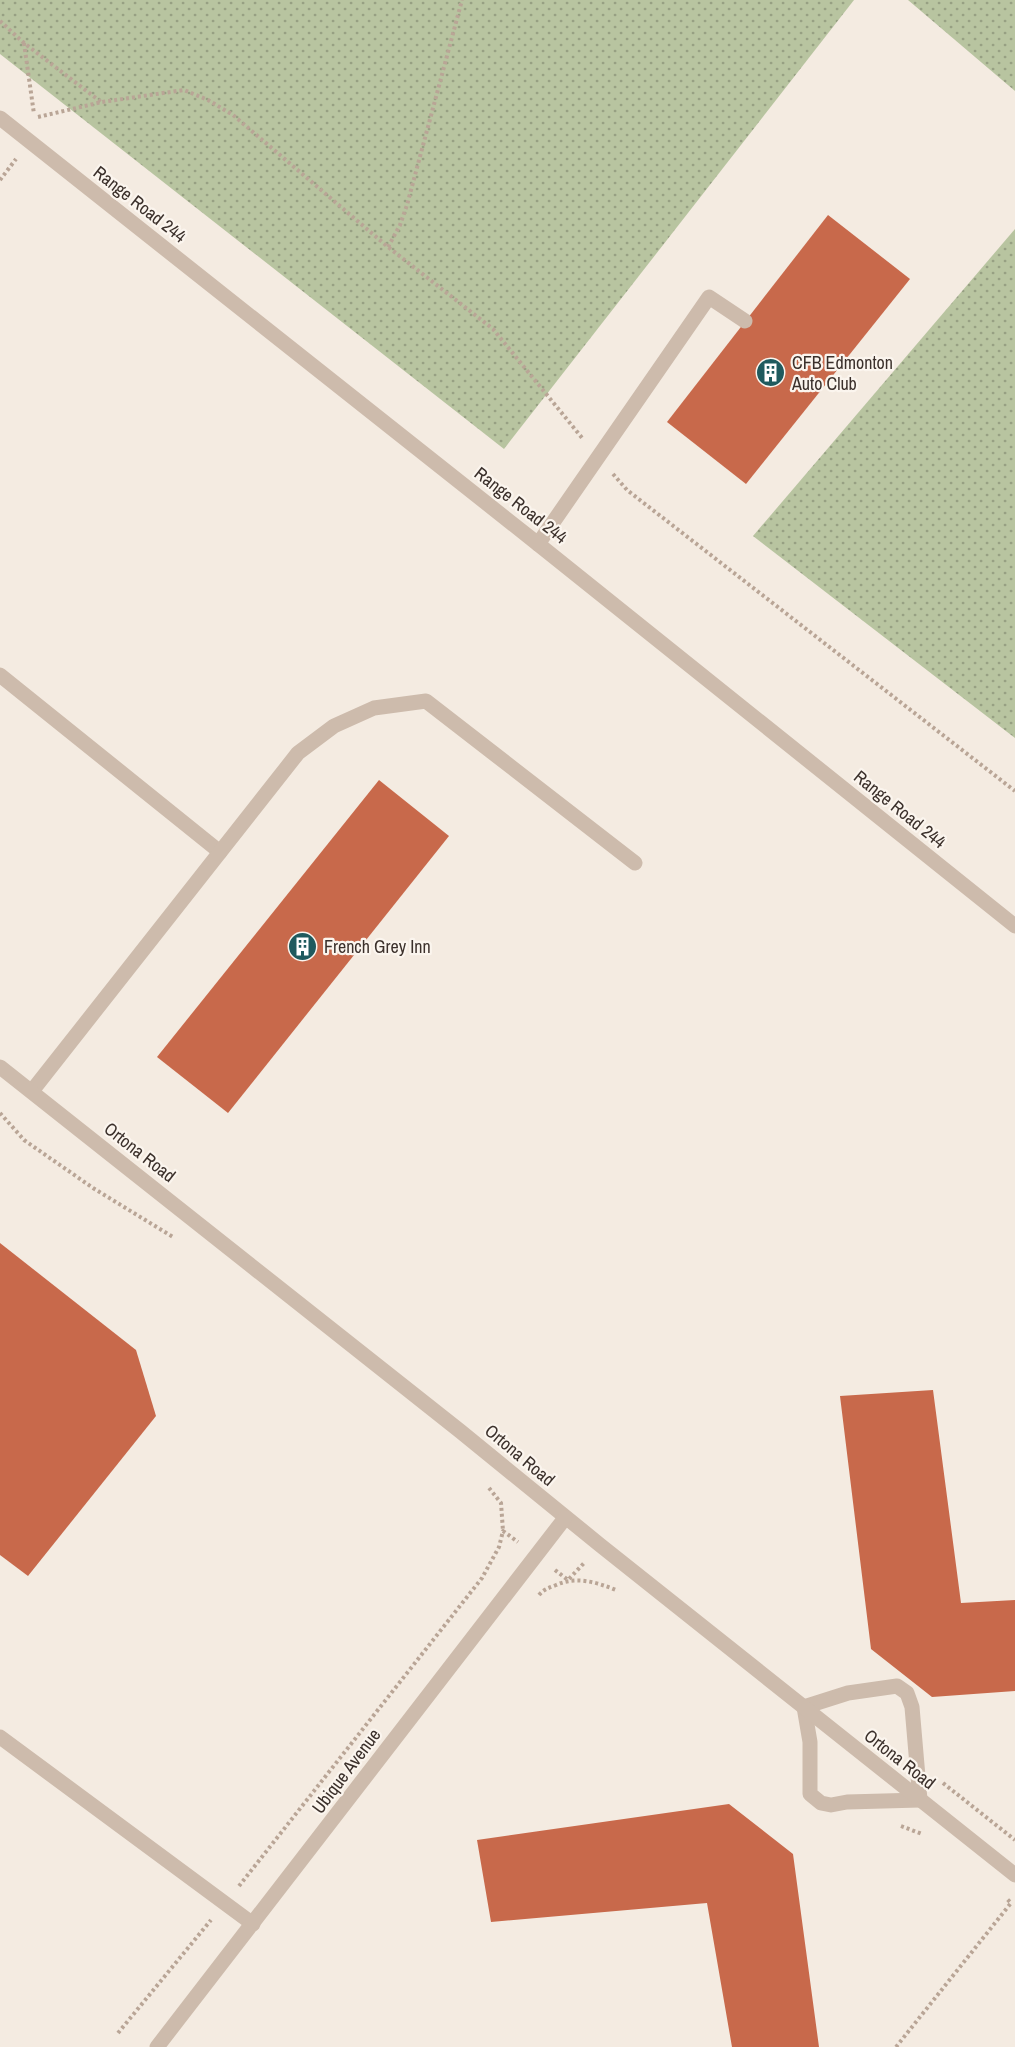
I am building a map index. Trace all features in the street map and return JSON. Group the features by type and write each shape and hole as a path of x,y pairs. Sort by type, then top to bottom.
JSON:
{"street":[{"name":"Range Road 244","path":"0,118 1015,926"},
{"path":"538,544 709,297 745,321"},
{"path":"0,675 220,852"},
{"path":"32,1091 298,753 334,726 374,708 426,701 635,863"},
{"name":"Ortona Road","path":"0,1066 1015,1875"},
{"name":"Ubique Avenue","path":"157,2047 565,1518"},
{"path":"897,1686 907,1693 912,1707 920,1800 847,1802 831,1805 820,1803 810,1794 810,1742 804,1707 868,1689 897,1686"},
{"path":"0,1737 253,1924"}],"path":[{"path":"388,247 400,225 407,205 462,0"},
{"path":"0,21 24,43 102,102"},
{"path":"24,43 35,118 102,102 184,90 208,100 233,115 388,247 493,329 627,490 1015,791"},
{"path":"0,1113 24,1140 93,1188 177,1239"},
{"path":"118,2033 258,1864 482,1578 499,1547 503,1531 501,1503 488,1487"},
{"path":"503,1531 568,1580 594,1582 619,1591"},
{"path":"535,1600 542,1591 568,1580 600,1545"},
{"path":"940,1781 1015,1840"},
{"path":"892,1823 924,1835"},
{"path":"896,2047 1013,1904 1003,1896"}],"green space":[{"path":"0,0 854,0 504,449 0,54"},
{"path":"908,0 1015,0 1015,91"},
{"path":"1015,229 1015,738 753,536"}],"building":[{"name":"CFB Edmonton Auto Club","path":"828,215 910,279 746,484 667,422"},
{"name":"French Grey Inn","path":"379,780 449,836 228,1113 157,1057"},
{"path":"0,1243 136,1350 156,1416 28,1576 0,1555"},
{"path":"933,1390 961,1603 1015,1600 1015,1691 932,1697 871,1649 840,1396"},
{"path":"729,1804 793,1854 819,2047 732,2047 707,1903 491,1922 477,1840"}],"place":[{"name":"CFB Edmonton Auto Club","path":"771,372"},
{"name":"French Grey Inn","path":"303,946"}]}
